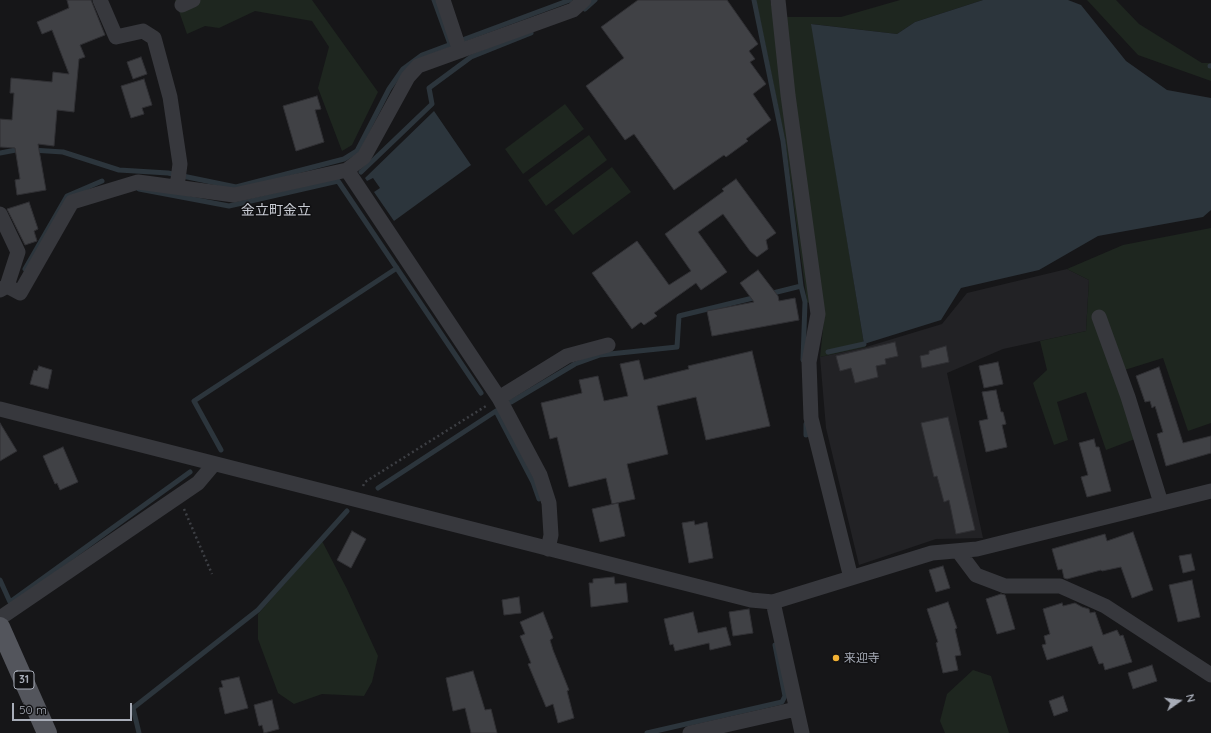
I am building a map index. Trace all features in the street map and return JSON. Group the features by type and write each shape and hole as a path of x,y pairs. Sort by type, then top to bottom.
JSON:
{"main road":[{"name":"31","path":"0,627 47,733"}],"street":[{"path":"100,0 116,37 143,31 154,38 170,97 180,164 177,187"},
{"path":"443,0 460,51"},
{"path":"0,214 18,252 4,288 20,293 72,202 138,182 234,195 348,170 364,157 408,77 418,66 573,10 584,0"},
{"path":"778,0 788,95 818,314 810,362 811,418 851,578"},
{"path":"348,170 499,398 540,475 549,503 551,535 548,549"},
{"path":"1099,317 1128,397 1161,503"},
{"path":"499,398 568,356 608,345"},
{"path":"0,409 751,600 773,602 932,553 958,552 977,549 1211,491"},
{"path":"0,618 198,483 214,464"},
{"path":"958,552 976,575 1005,586 1060,586 1105,606 1211,675"},
{"path":"773,602 802,733"},
{"path":"690,733 796,709"}],"path":[{"path":"354,500 365,482 499,398"},
{"path":"179,496 212,574"}],"shaded area":[{"path":"175,0 312,0 378,92 352,145 342,151 318,88 329,47 312,21 255,11 219,28 205,26 187,34"},
{"path":"756,0 770,0 774,17 841,17 900,0 983,0 915,22 897,34 812,24 864,344 866,347 820,357 825,310 807,302 785,140"},
{"path":"983,0 1068,0 1081,5 1126,61 1167,90 1211,98 1211,210 1203,217 1098,236 1039,270 961,288 941,320 864,344 811,24 897,34 915,22"},
{"path":"1087,0 1116,0 1139,24 1202,63 1211,63 1211,81 1138,55"},
{"path":"565,104 584,129 523,174 505,149"},
{"path":"434,111 471,165 394,221 374,192 380,188 373,178 367,181 365,178"},
{"path":"589,135 607,160 546,206 528,180"},
{"path":"612,167 631,192 573,235 554,210"},
{"path":"1211,228 1211,423 1188,431 1163,358 1115,373 1135,439 1106,450 1086,392 1057,402 1068,440 1054,445 1033,383 1047,370 1040,341 1086,331 1089,280 1067,269 1123,245"},
{"path":"1067,269 1089,280 1086,331 1003,349 947,373 983,538 936,539 859,565 826,428 820,357 866,347 942,324 967,293"},
{"path":"322,541 347,589 378,656 372,682 364,696 322,694 294,704 278,693 258,639 258,614"},
{"path":"973,670 991,676 1009,733 945,733 940,721 947,694"}],"building":[{"path":"67,0 91,0 105,35 80,45 85,57 79,59 74,112 57,110 54,146 38,144 46,190 17,195 15,180 20,179 15,148 0,147 0,119 12,120 14,93 10,93 11,78 52,82 53,72 69,74 52,30 42,34 37,22 69,8"},
{"path":"638,0 727,0 758,44 749,51 755,59 750,62 766,84 753,94 771,120 746,139 748,141 726,157 724,155 674,190 634,134 625,140 586,86 624,58 601,27"},
{"path":"141,57 147,74 133,79 127,62"},
{"path":"144,79 152,105 142,108 144,114 131,118 121,86"},
{"path":"317,96 321,109 315,110 324,142 296,151 283,106"},
{"path":"736,179 776,233 766,240 768,249 757,257 750,251 723,214 698,232 727,272 701,290 696,283 654,313 657,316 644,325 641,322 632,329 592,273 637,241 669,285 691,271 665,234 724,191 722,189"},
{"path":"29,202 38,229 34,231 37,241 25,245 7,209"},
{"path":"758,270 778,296 779,301 795,298 799,320 712,336 707,311 754,302 740,283"},
{"path":"895,342 898,356 885,359 886,364 876,366 878,377 855,383 851,368 840,371 836,356"},
{"path":"946,346 949,362 922,368 920,356 929,354 929,351"},
{"path":"752,351 770,426 706,440 696,397 657,406 668,454 627,464 635,499 612,504 606,478 569,487 557,437 550,439 541,403 582,393 579,380 598,376 604,401 628,396 620,364 639,360 644,380 689,369 688,366"},
{"path":"998,362 1003,384 984,388 979,366"},
{"path":"39,366 52,370 48,389 30,384 34,370 37,371"},
{"path":"1159,367 1183,443 1211,436 1211,453 1166,466 1157,434 1163,432 1155,406 1152,408 1150,401 1145,402 1136,376"},
{"path":"996,390 1001,412 1003,412 1006,424 1002,425 1007,447 986,452 979,421 988,419 982,392"},
{"path":"948,417 975,530 956,534 949,500 944,502 937,476 934,477 921,423"},
{"path":"0,423 17,451 0,461"},
{"path":"1094,439 1096,447 1099,447 1111,491 1087,497 1081,477 1088,475 1079,443"},
{"path":"63,447 78,482 60,490 57,483 55,484 43,456"},
{"path":"618,503 625,536 600,542 592,509"},
{"path":"694,521 695,525 707,522 713,558 689,563 682,523"},
{"path":"352,531 366,539 351,568 337,560"},
{"path":"1133,532 1153,590 1132,598 1121,567 1101,570 1067,579 1064,578 1062,569 1058,570 1052,549 1105,534 1107,541"},
{"path":"1191,554 1195,570 1183,573 1179,556"},
{"path":"943,566 950,588 936,592 929,570"},
{"path":"614,577 615,584 626,583 628,602 591,607 589,583 593,583 593,579"},
{"path":"1192,580 1200,617 1178,622 1169,585"},
{"path":"1001,594 1005,595 1015,629 997,634 986,599"},
{"path":"519,597 521,613 504,615 502,600"},
{"path":"948,602 957,628 955,629 961,655 955,656 958,670 943,673 936,643 938,642 927,609"},
{"path":"1062,603 1063,606 1075,603 1089,609 1090,613 1095,612 1103,635 1117,630 1120,636 1123,635 1132,662 1105,670 1103,663 1099,664 1092,646 1047,660 1042,645 1046,644 1044,636 1050,634 1043,609"},
{"path":"749,609 753,633 733,636 729,612"},
{"path":"543,612 553,638 550,640 553,650 569,690 567,691 574,718 558,723 553,704 546,707 528,664 531,663 520,636 525,634 520,622"},
{"path":"693,612 698,633 726,627 731,645 710,650 709,643 675,651 673,644 670,645 664,619"},
{"path":"1152,665 1157,681 1133,689 1128,673"},
{"path":"473,671 485,710 491,709 497,733 471,733 465,708 453,711 446,678"},
{"path":"239,677 248,708 225,714 219,688 223,687 221,681"},
{"path":"1063,696 1068,711 1054,716 1049,701"},
{"path":"272,700 279,729 264,733 262,725 259,726 254,705"}],"waterway":[{"path":"434,0 450,44"},
{"path":"32,150 63,152 119,170 168,173 236,187 344,159 357,151 389,89 403,69 422,55 570,0"},
{"path":"585,9 595,0"},
{"path":"754,0 783,141 801,286"},
{"path":"361,172 432,104 429,88 471,57 531,33"},
{"path":"0,153 21,149"},
{"path":"25,269 67,196 102,181"},
{"path":"139,189 229,206 338,181 481,393"},
{"path":"221,450 194,401 397,268"},
{"path":"769,294 801,286 805,302 803,360"},
{"path":"511,402 575,364 600,355 677,347 679,316 757,297"},
{"path":"828,352 864,344"},
{"path":"378,488 496,411 533,482 539,499"},
{"path":"806,424 806,435"},
{"path":"0,580 10,602 190,472"},
{"path":"139,733 133,708 258,610 347,511"},
{"path":"647,733 782,702 785,696 775,645"}],"place":[{"name":"来迎寺","path":"836,658"}],"district":[{"name":"金立町金立","path":"276,211"}]}
